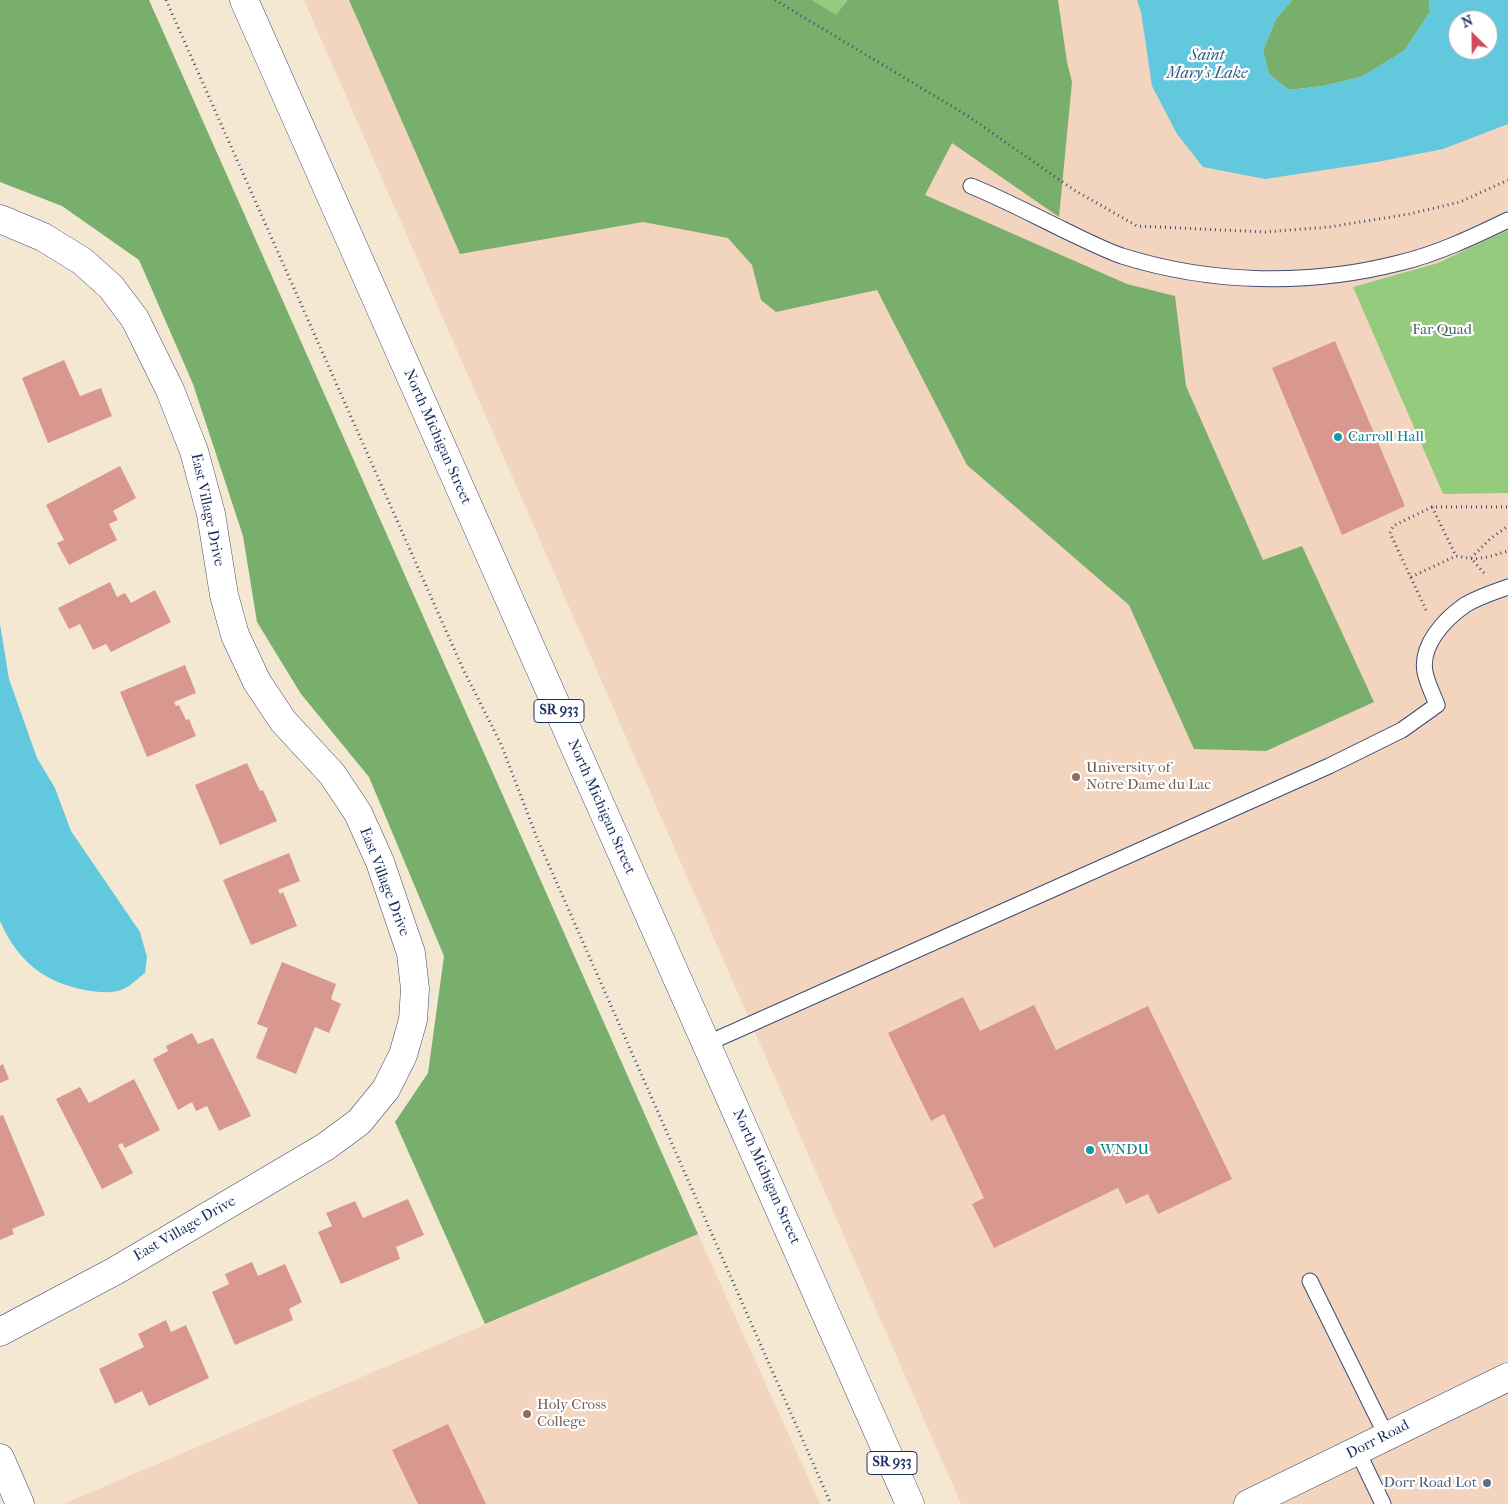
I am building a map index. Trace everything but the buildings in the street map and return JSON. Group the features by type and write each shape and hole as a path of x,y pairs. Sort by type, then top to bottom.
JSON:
{"street":[{"name":"North Michigan Street","path":"244,0 910,1504"},
{"name":"East Village Drive","path":"0,219 43,237 82,261 111,287 135,319 170,390 194,451 211,514 224,594 235,635 257,682 272,705 283,720 332,774 358,813 380,862 411,953 415,989 413,1020 403,1055 386,1089 359,1122 325,1147 115,1271 0,1332"},
{"name":"Dorr Road","path":"1248,1504 1508,1376"},
{"path":"0,1458 20,1504"}],"lane":[{"path":"971,186 1093,244 1122,255 1173,270 1234,278 1293,278 1352,273 1400,263 1467,240 1508,220"},
{"path":"706,1044 1330,766 1402,730 1437,704 1425,671 1426,649 1442,625 1466,605 1503,589"},
{"path":"1310,1281 1386,1435"},
{"path":"1357,1450 1382,1504"}],"path":[{"path":"166,0 463,669 501,744 537,838 831,1504"},
{"path":"775,0 968,116 1074,190 1137,226 1265,232 1329,227 1409,214 1460,202 1508,180"},
{"path":"1432,507 1456,556"},
{"path":"1437,633 1390,532 1393,526 1432,507 1508,507"},
{"path":"1471,558 1490,539 1508,526"},
{"path":"1411,577 1456,556 1471,558 1488,557 1508,551"},
{"path":"1471,558 1503,589"}],"shaded area":[{"name":"University of Notre Dame du Lac","path":"304,0 1508,0 1508,1504 961,1504"},
{"name":"Holy Cross College","path":"698,1234 820,1504 63,1504"}],"green space":[{"path":"0,0 149,0 698,1234 485,1324 395,1122 428,1073 444,956 369,777 301,694 257,622 243,536 193,384 139,260 62,206 0,182"},
{"path":"349,0 812,0 836,15 847,0 1058,0 1067,62 1072,82 1059,217 952,143 925,195 1127,284 1175,296 1186,386 1263,560 1302,546 1374,702 1266,751 1194,749 1129,605 967,465 877,290 776,312 761,300 752,265 728,238 643,222 460,254"},
{"path":"812,0 846,0 836,16"},
{"path":"1292,0 1429,0 1430,12 1404,51 1361,77 1323,86 1289,90 1269,74 1263,50 1276,19"},
{"name":"Far Quad","path":"1508,230 1508,493 1443,494 1353,287 1438,263"}],"water":[{"name":"Saint Mary's Lake","path":"1137,0 1292,0 1276,19 1263,50 1269,74 1289,90 1323,86 1361,77 1404,51 1430,12 1429,0 1508,0 1508,124 1443,149 1377,162 1265,179 1203,167 1177,134 1152,86 1141,12"},
{"path":"0,624 9,679 37,758 55,788 71,831 140,932 147,957 145,973 129,986 119,991 85,990 56,981 44,975 23,958 0,921"}],"place":[{"name":"Carroll Hall","path":"1338,437"},
{"name":"University of Notre Dame du Lac","path":"1076,777"},
{"name":"WNDU","path":"1090,1150"},
{"name":"Holy Cross College","path":"527,1414"},
{"name":"Dorr Road Lot","path":"1487,1483"}]}
